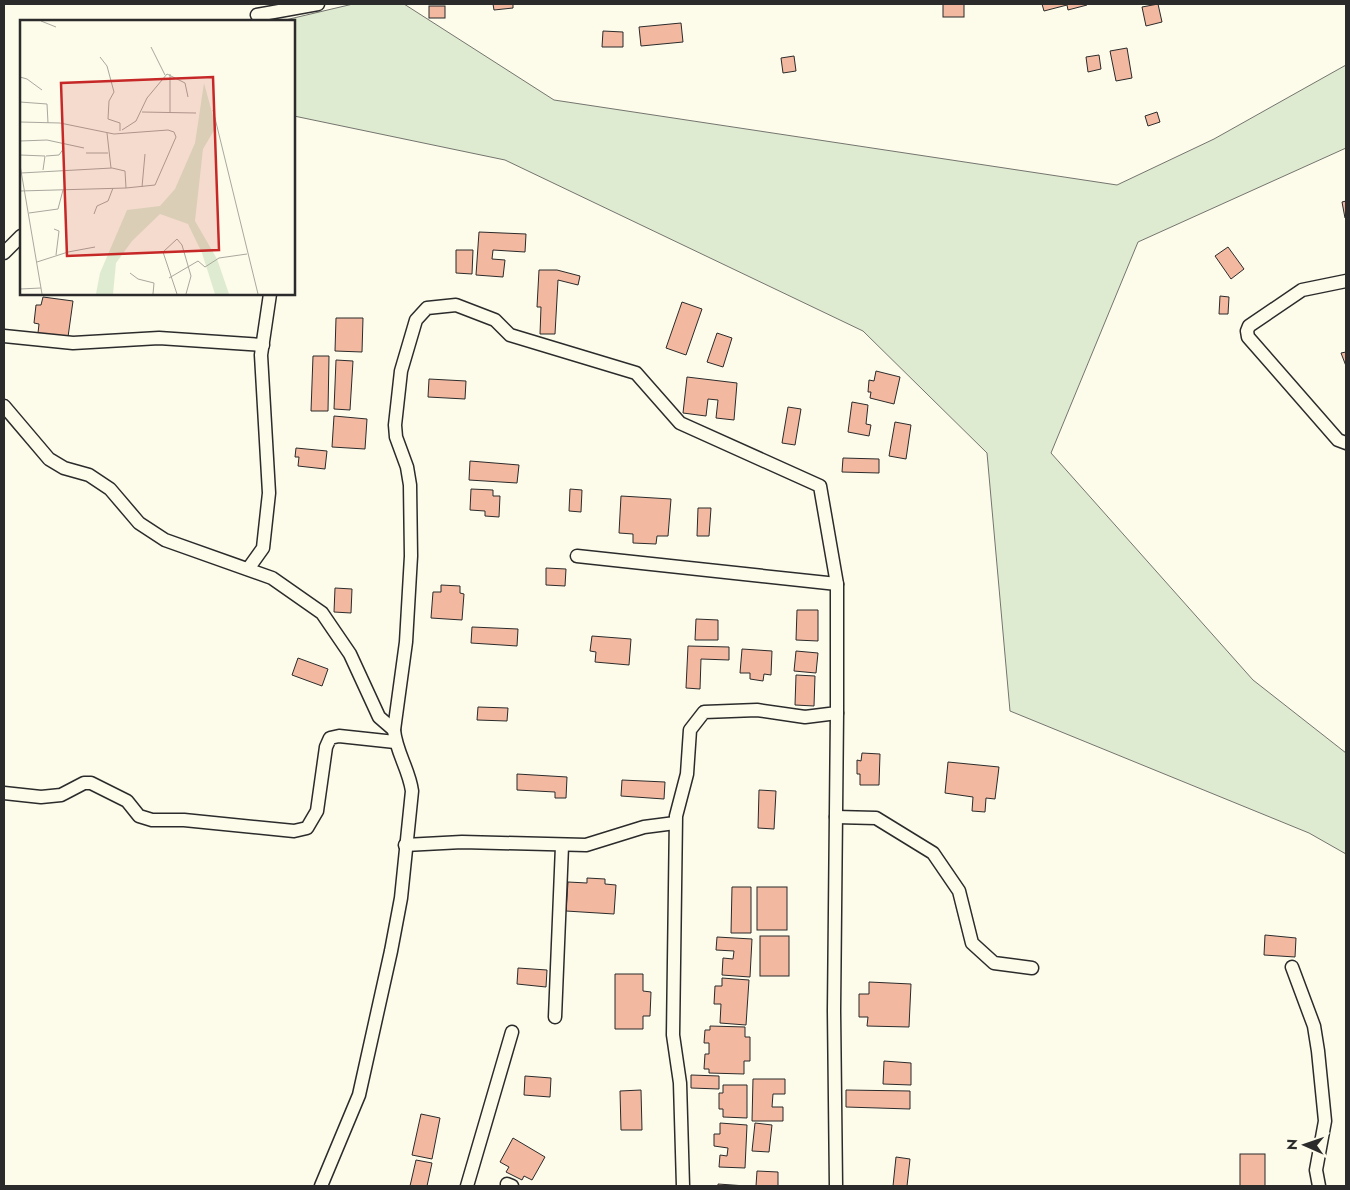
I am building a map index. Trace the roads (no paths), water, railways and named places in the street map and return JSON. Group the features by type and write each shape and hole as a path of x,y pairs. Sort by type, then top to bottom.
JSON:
{"street":[{"path":"257,15 318,4"},
{"path":"4,253 20,237"},
{"path":"1346,281 1302,290 1249,326 1247,331 1248,337 1338,440 1346,443"},
{"path":"248,569 263,548 269,493 261,355 270,295"},
{"path":"395,736 406,642 411,556 410,485 407,467 396,437 395,425 401,371 416,320 427,308 456,305 495,320 510,334 636,373 680,424 820,486 837,584 838,713 834,1010 836,1186"},
{"path":"4,336 73,343 159,338 263,345"},
{"path":"4,406 49,459 64,468 89,475 110,489 139,523 165,540 272,578 322,612 350,654 379,718 395,736 410,776 412,791 401,898 391,952 358,1095 321,1186"},
{"path":"577,556 837,584"},
{"path":"682,1186 680,1083 674,1035 675,823 687,774 690,730 704,712 756,710 806,717 838,713"},
{"path":"4,793 48,797 61,795 84,783 91,783 126,801 139,816 152,820 184,820 294,831 307,828 317,811 326,747 330,738 338,736 395,736"},
{"path":"836,817 876,818 932,853 959,891 972,943 994,963 1032,968"},
{"path":"406,845 462,842 562,846 586,845 644,827 675,823"},
{"path":"555,1017 562,846"},
{"path":"1292,966 1314,1026 1318,1051 1325,1121 1316,1170 1319,1186"},
{"path":"467,1186 512,1032"}]}
